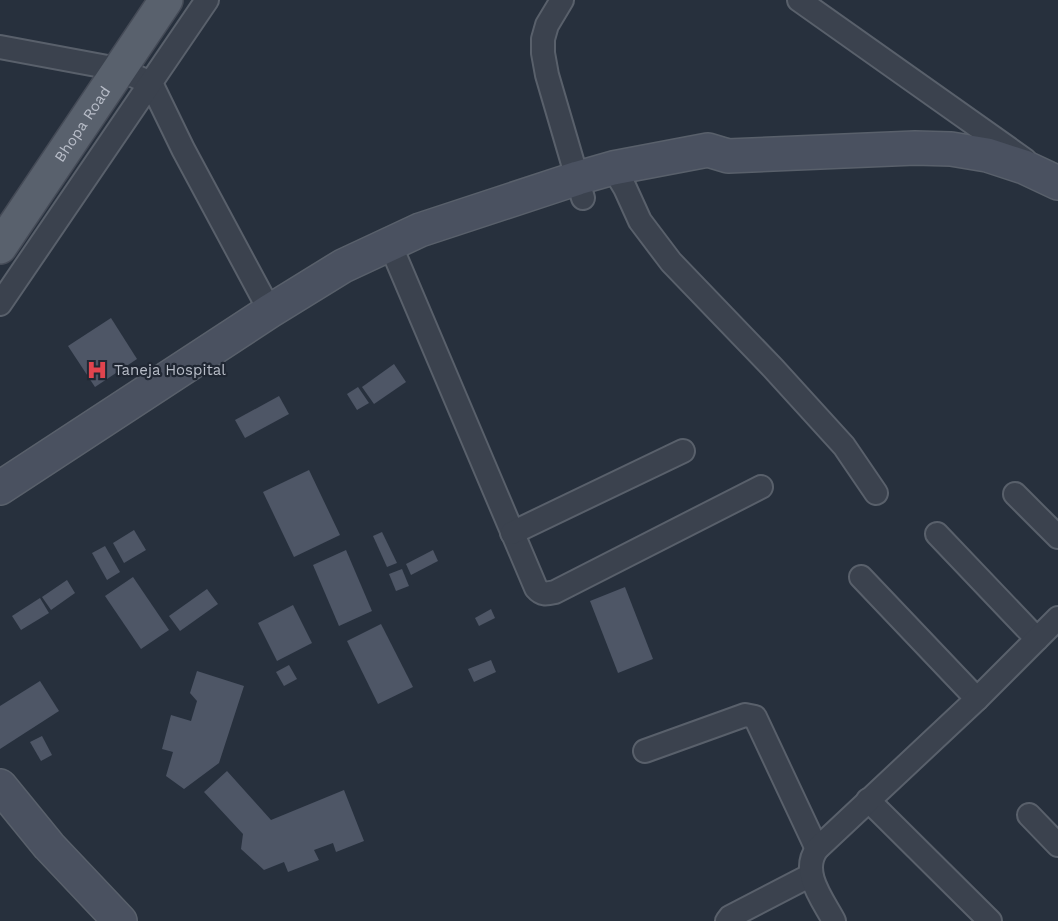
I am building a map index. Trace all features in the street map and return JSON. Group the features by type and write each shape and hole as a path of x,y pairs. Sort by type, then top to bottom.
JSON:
{"main road":[{"name":"Bhopa Road","path":"0,247 166,0"},
{"path":"0,488 270,311 343,266 427,247 580,188 619,178 710,170 728,156 915,148 951,149 987,155 1058,183"},
{"path":"0,509 352,282 393,253"},
{"path":"0,786 49,846 120,921"}],"street":[{"path":"0,304 207,0"},
{"path":"562,0 547,25 543,39 543,53 547,75 580,188"},
{"path":"799,0 1058,183"},
{"path":"0,46 118,69 151,83 183,149 270,311"},
{"path":"619,178 640,221 671,262 773,368 838,440 859,466 876,493"},
{"path":"393,253 536,588 545,595 761,487"},
{"path":"512,533 683,451"},
{"path":"1015,494 1058,537"},
{"path":"834,921 811,875 811,860 817,849 1050,632 937,534"},
{"path":"861,577 977,699"},
{"path":"645,751 745,715 755,717 817,849"},
{"path":"868,800 990,921"},
{"path":"1029,815 1058,845"},
{"path":"727,921 730,916 811,875"}],"building":[{"path":"111,318 137,359 95,387 68,346"},
{"path":"394,364 406,382 374,404 362,387"},
{"path":"358,387 369,403 357,410 347,394"},
{"path":"279,396 289,414 245,438 235,420"},
{"path":"309,470 340,535 294,557 263,492"},
{"path":"134,530 146,550 124,563 113,543"},
{"path":"382,532 397,563 387,567 373,536"},
{"path":"105,546 120,572 107,580 92,553"},
{"path":"346,550 372,611 339,626 313,565"},
{"path":"433,550 438,561 411,575 406,564"},
{"path":"402,569 409,586 396,591 389,574"},
{"path":"133,577 169,630 141,649 105,596"},
{"path":"67,580 75,593 51,610 42,597"},
{"path":"625,587 653,659 618,673 590,601"},
{"path":"207,589 218,604 180,631 169,616"},
{"path":"40,598 49,613 21,630 12,616"},
{"path":"293,605 312,643 277,661 258,623"},
{"path":"491,609 495,618 479,626 475,618"},
{"path":"381,624 413,687 378,704 347,641"},
{"path":"491,660 496,672 474,682 468,669"},
{"path":"289,665 297,679 284,686 276,672"},
{"path":"197,671 244,686 219,763 184,789 166,776 173,752 162,749 171,715 191,721 197,701 190,693"},
{"path":"40,681 59,711 0,749 0,706"},
{"path":"42,736 52,755 41,761 30,742"},
{"path":"227,771 271,820 344,790 364,841 336,852 333,843 314,850 319,860 288,872 284,862 264,870 241,849 243,834 204,792"}],"place":[{"name":"Taneja Hospital","path":"97,370"}]}
